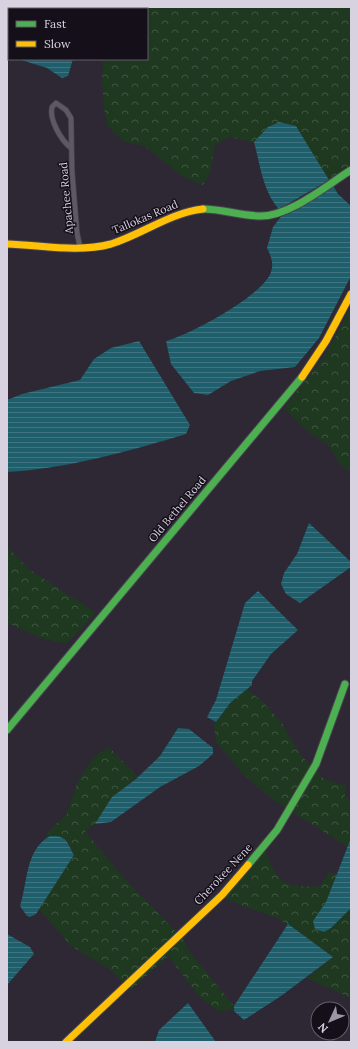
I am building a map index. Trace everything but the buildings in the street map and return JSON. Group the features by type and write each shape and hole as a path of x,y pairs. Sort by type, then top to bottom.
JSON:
{"street":[{"name":"Apachee Road","path":"71,148 64,141 51,114 52,107 56,103 66,110 71,118 71,148 77,232 80,247"},
{"name":"Tallokas Road","path":"7,244 80,247 110,244 174,215 199,209 219,209 262,216 275,214 284,211 351,170"},
{"name":"Old Bethel Road","path":"7,730 304,376 326,341 351,294"},
{"name":"Cherokee Nene","path":"66,1042 222,895 277,830 316,764 345,684"}],"green space":[{"path":"351,7 351,166 329,180 296,127 254,142 255,143 230,137 215,145 210,173 203,185 180,175 145,146 123,141 106,124 102,83 103,60 148,60 148,8 110,8"},
{"path":"351,308 351,468 347,471 340,464 328,445 307,431 284,408 326,354"},
{"path":"7,547 30,570 96,613 66,644 41,638 7,623"},
{"path":"247,689 263,702 282,723 300,754 324,779 346,786 345,796 351,801 351,838 348,847 272,799 245,776 216,742 214,725 230,703"},
{"path":"109,747 138,777 112,797 98,822 85,831 123,877 183,939 188,950 234,1006 233,1010 217,1011 198,995 168,956 131,990 108,968 71,946 39,909 74,855 68,841 50,836 44,839 51,829 67,814 77,783 94,757"},
{"path":"265,848 273,868 283,880 290,884 308,887 320,886 329,872 337,874 326,902 313,921 331,928 351,908 351,998 307,978 333,957 278,918 224,898"}],"water":[{"path":"7,7 84,7 8,8 7,56"},
{"path":"21,60 73,60 68,76 62,78 47,68"},
{"path":"279,122 296,126 329,180 279,209 269,194 266,186 254,142 268,127"},
{"path":"332,184 338,194 351,206 351,276 319,338 295,367 260,371 231,381 208,395 194,393 171,364 166,341 207,323 255,292 271,272 272,260 267,248 273,227 283,214"},
{"path":"139,341 190,425 186,434 120,453 74,463 7,472 7,400 22,394 80,380 94,359 111,348"},
{"path":"309,523 351,562 351,567 300,603 286,594 281,584 284,573 297,554"},
{"path":"258,591 298,630 271,654 252,681 252,685 230,703 216,722 207,717 216,700 245,603"},
{"path":"178,728 189,729 213,748 213,754 199,766 160,787 111,822 95,824 112,797 136,779 160,756"},
{"path":"50,836 64,838 74,855 36,914 30,917 27,916 20,906 29,867 36,849"},
{"path":"351,838 351,908 331,928 324,932 315,929 313,921 326,902"},
{"path":"288,924 333,957 281,996 244,1020 234,1011 234,1006"},
{"path":"7,934 30,947 34,954 7,985"},
{"path":"188,1003 216,1042 155,1042 159,1030"}],"traffic: fast":[{"path":"203,209 254,216 272,215 284,211 308,199 351,170"},
{"path":"7,730 302,377"},
{"path":"248,865 277,830 316,764 345,684"}],"traffic: slow":[{"path":"7,244 59,248 98,247 123,240 167,219 191,211 203,209"},
{"path":"302,377 326,341 351,294"},
{"path":"66,1042 222,895 248,865"}]}
